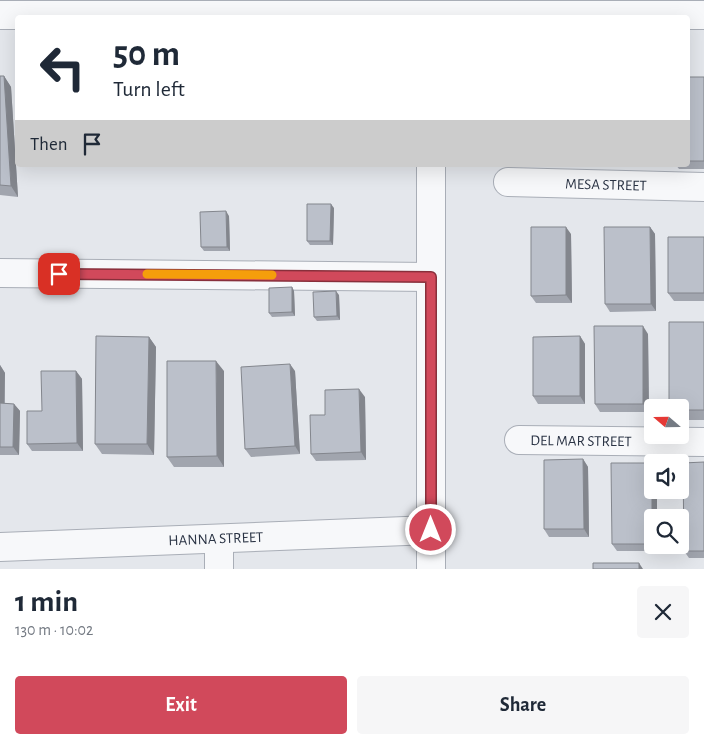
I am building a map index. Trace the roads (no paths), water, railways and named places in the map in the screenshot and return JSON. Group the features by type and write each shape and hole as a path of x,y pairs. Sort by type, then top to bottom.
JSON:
{"street":[{"path":"0,15 431,11 704,14"},
{"path":"431,167 431,569"},
{"name":"MESA STREET","path":"508,182 704,187"},
{"path":"0,273 431,277"},
{"name":"DEL MAR STREET","path":"519,440 704,442"},
{"name":"HANNA STREET","path":"15,554 219,539 431,530"},
{"path":"219,539 219,569"}]}
